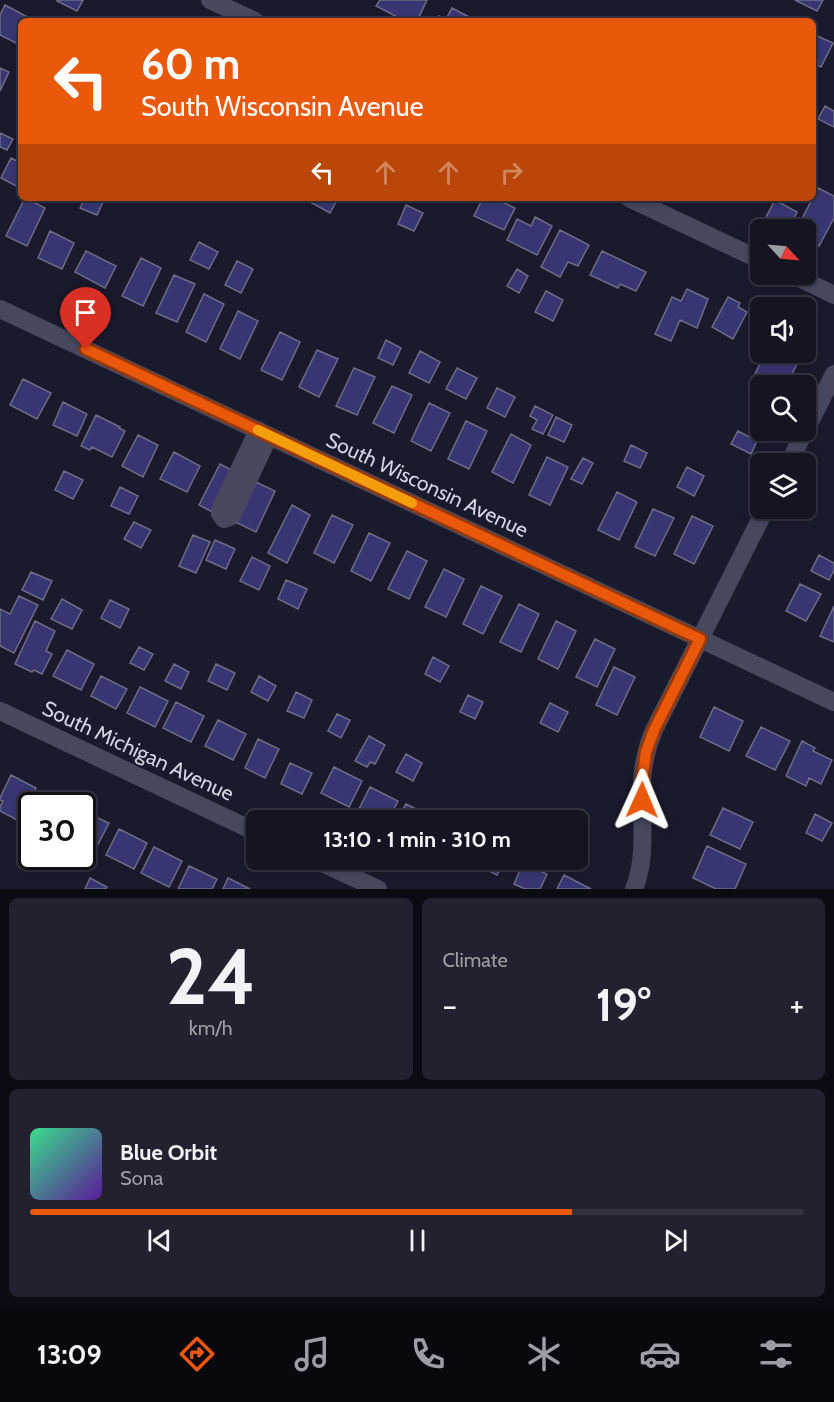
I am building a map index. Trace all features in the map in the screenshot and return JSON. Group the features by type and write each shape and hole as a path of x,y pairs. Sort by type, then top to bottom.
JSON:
{"street":[{"path":"210,0 249,18"},
{"path":"635,201 750,255"},
{"path":"814,285 834,295"},
{"name":"South Wisconsin Avenue","path":"0,309 834,702"},
{"path":"816,409 834,374"},
{"path":"634,889 641,860 642,782 646,752 654,730 760,519"},
{"name":"South Michigan Avenue","path":"0,711 246,826"},
{"path":"337,870 378,889"}],"building":[{"path":"57,0 83,0 77,11"},
{"path":"380,0 427,0 418,18 399,18 376,6"},
{"path":"795,0 823,0 817,11"},
{"path":"5,5 29,18 18,18 18,44 0,35 0,15"},
{"path":"452,8 471,18 447,18"},
{"path":"816,35 833,43 821,67 816,64"},
{"path":"0,68 9,72 0,91"},
{"path":"825,106 834,111 834,127 818,119"},
{"path":"0,133 13,139 7,150 0,147"},
{"path":"11,158 18,162 18,187 1,178"},
{"path":"818,188 834,196 834,218 819,246 816,244 816,219 802,219 811,201 816,201"},
{"path":"24,201 31,201 45,208 27,246 6,236"},
{"path":"84,201 104,201 97,215 80,208"},
{"path":"311,201 336,201 330,213"},
{"path":"482,201 500,201 515,208 504,230 474,216"},
{"path":"774,201 797,212 794,219 765,219"},
{"path":"406,205 423,213 414,231 398,224"},
{"path":"535,217 552,226 537,255 507,240 517,219 531,226"},
{"path":"560,230 589,245 578,266 568,262 560,277 541,267"},
{"path":"50,231 74,243 62,269 38,258"},
{"path":"199,242 218,252 209,269 190,260"},
{"path":"86,251 116,266 105,288 75,272"},
{"path":"602,251 646,272 636,291 620,284 618,288 590,275"},
{"path":"141,258 161,268 143,306 122,296"},
{"path":"237,261 253,269 241,293 225,285"},
{"path":"517,269 528,276 519,293 507,286"},
{"path":"174,275 195,284 177,322 156,313"},
{"path":"687,289 708,299 697,328 680,320 671,341 655,334 672,297 681,301"},
{"path":"546,291 563,300 553,321 535,312"},
{"path":"204,294 224,304 206,342 186,332"},
{"path":"728,297 740,303 738,307 747,312 733,339 712,327"},
{"path":"238,311 258,321 240,359 220,349"},
{"path":"280,332 300,342 282,380 261,370"},
{"path":"386,340 401,348 393,365 378,358"},
{"path":"317,350 338,359 319,397 299,387"},
{"path":"420,351 440,362 429,383 409,373"},
{"path":"760,363 798,363 792,375 755,374"},
{"path":"354,368 375,377 357,415 336,406"},
{"path":"457,368 477,378 466,399 446,389"},
{"path":"23,379 51,393 37,419 10,405"},
{"path":"392,386 412,395 394,433 373,423"},
{"path":"497,388 515,397 505,417 487,408"},
{"path":"63,402 87,414 77,436 53,425"},
{"path":"429,403 450,413 431,451 411,441"},
{"path":"535,406 553,415 543,434 532,429 537,420 530,416"},
{"path":"96,415 125,431 112,457 92,447 90,450 81,446"},
{"path":"556,417 572,425 564,442 548,435"},
{"path":"466,421 487,431 469,469 448,459"},
{"path":"738,431 750,437 750,441 757,441 750,454 731,444"},
{"path":"511,434 531,445 513,483 492,472"},
{"path":"138,435 158,445 143,477 122,466"},
{"path":"631,445 647,453 640,468 624,461"},
{"path":"174,452 200,466 187,492 160,479"},
{"path":"547,457 568,467 550,505 529,495"},
{"path":"583,458 593,463 582,484 571,479"},
{"path":"220,464 239,474 218,515 199,505"},
{"path":"687,467 704,476 694,496 677,487"},
{"path":"64,471 83,480 73,499 55,490"},
{"path":"256,482 275,491 256,532 237,523"},
{"path":"120,487 138,496 129,514 111,506"},
{"path":"617,492 637,502 619,540 598,530"},
{"path":"292,505 310,515 287,563 268,553"},
{"path":"653,509 674,518 655,556 635,547"},
{"path":"332,515 353,525 334,563 314,553"},
{"path":"692,516 713,526 694,564 674,554"},
{"path":"134,522 151,530 141,548 124,539"},
{"path":"369,533 390,543 371,581 351,571"},
{"path":"193,535 210,542 196,573 179,566"},
{"path":"215,540 235,549 226,569 206,560"},
{"path":"407,551 427,561 409,599 388,589"},
{"path":"819,555 834,563 834,570 829,580 811,571"},
{"path":"252,557 270,566 259,590 240,581"},
{"path":"444,569 464,579 446,617 425,607"},
{"path":"31,572 52,581 43,600 22,590"},
{"path":"286,580 307,589 298,609 278,599"},
{"path":"800,584 821,594 806,621 786,611"},
{"path":"481,586 502,596 483,634 463,624"},
{"path":"19,596 38,605 14,653 0,646 0,609 10,614"},
{"path":"62,599 82,610 72,629 51,619"},
{"path":"110,600 129,609 120,628 101,618"},
{"path":"519,604 539,614 521,652 500,642"},
{"path":"834,606 834,642 820,636"},
{"path":"35,621 55,631 46,651 52,654 42,674 15,664"},
{"path":"556,621 576,631 558,669 538,659"},
{"path":"595,639 615,649 597,687 576,677"},
{"path":"139,647 153,654 144,670 130,663"},
{"path":"67,650 94,664 81,690 53,676"},
{"path":"433,657 449,666 440,682 425,674"},
{"path":"174,664 189,672 181,689 165,681"},
{"path":"216,664 235,673 227,690 208,681"},
{"path":"614,667 635,677 617,715 596,705"},
{"path":"101,676 127,689 116,709 91,696"},
{"path":"259,676 276,686 268,701 251,692"},
{"path":"140,687 168,701 155,727 127,713"},
{"path":"296,692 312,700 304,718 287,711"},
{"path":"468,695 483,702 475,719 460,712"},
{"path":"176,702 204,716 191,742 163,728"},
{"path":"550,703 568,712 558,732 540,723"},
{"path":"714,707 743,721 729,751 700,737"},
{"path":"337,714 350,720 341,738 328,731"},
{"path":"218,720 246,734 233,760 205,746"},
{"path":"761,727 790,741 775,770 746,756"},
{"path":"369,736 385,745 375,764 370,762 367,767 355,761"},
{"path":"258,739 279,749 265,778 245,768"},
{"path":"802,741 815,748 813,751 832,760 821,784 809,778 806,786 786,776"},
{"path":"406,754 422,763 413,781 396,772"},
{"path":"290,763 312,773 302,794 281,784"},
{"path":"334,767 362,781 349,807 321,793"},
{"path":"11,775 36,788 34,792 18,792 18,820 0,811 3,801 0,798"},
{"path":"370,787 398,801 393,810 358,810"},
{"path":"406,804 418,810 403,810"},
{"path":"723,808 753,822 740,849 710,835"},
{"path":"815,814 832,823 822,841 806,833"},
{"path":"96,817 109,823 96,848"},
{"path":"119,829 147,843 134,869 106,855"},
{"path":"707,846 746,864 735,889 716,889 693,878"},
{"path":"154,847 182,861 169,887 141,873"},
{"path":"189,866 217,879 212,889 178,889"},
{"path":"487,870 500,870 497,875"},
{"path":"520,870 538,870 547,874 540,889 525,889 514,884"},
{"path":"564,875 591,889 557,889"},
{"path":"90,878 107,887 106,889 85,889"},
{"path":"228,878 250,889 223,889"}],"slow traffic":[{"path":"258,430 412,503"}],"route":[{"path":"86,349 700,639 654,730 646,752 643,766 642,800"}]}
